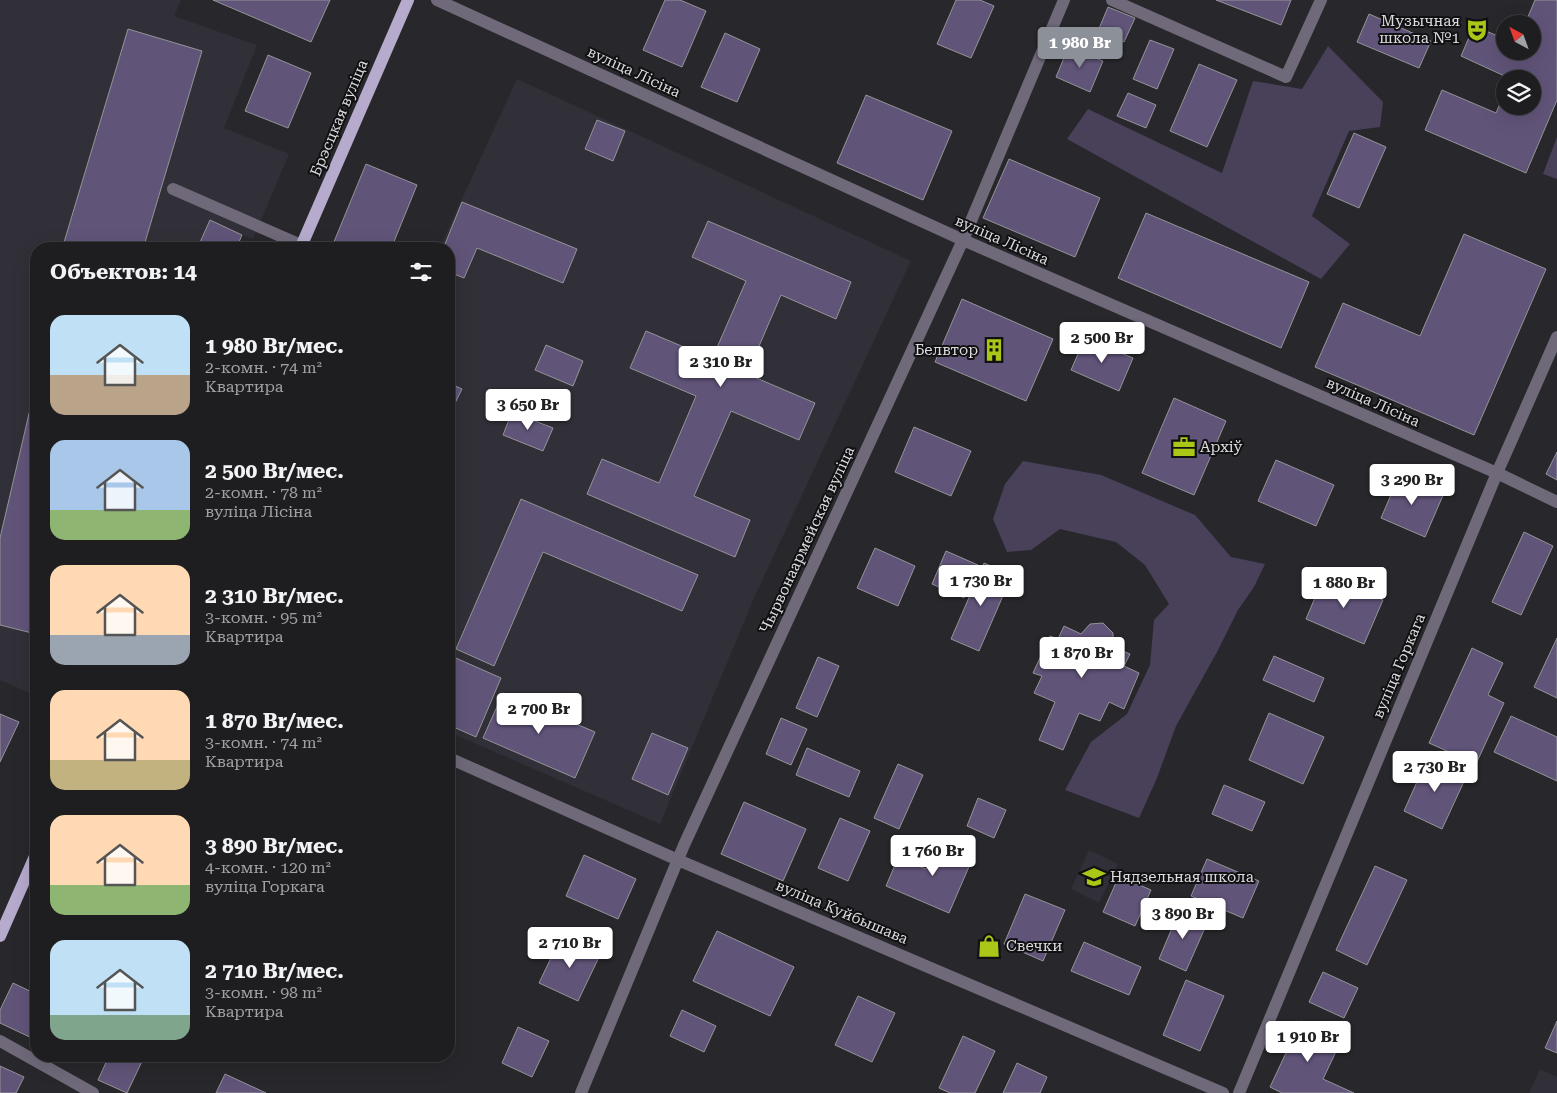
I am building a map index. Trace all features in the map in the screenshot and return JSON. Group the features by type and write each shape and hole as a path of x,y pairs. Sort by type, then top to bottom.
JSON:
{"main road":[{"name":"Брэсцкая вуліца","path":"303,242 408,0"},
{"path":"0,936 30,868"}],"street":[{"name":"вуліца Лісіна","path":"437,0 963,240 1557,502"},
{"name":"Чырвонаармейская вуліца","path":"580,1093 678,860 963,240 1064,0"},
{"path":"1112,0 1286,77 1321,0"},
{"path":"173,189 290,242"},
{"name":"вуліца Горкага","path":"1239,1093 1497,474 1557,337"},
{"name":"вуліца Куйбышава","path":"455,761 678,860 1223,1093"},
{"path":"0,1041 30,1058"},
{"path":"38,1062 93,1093"}],"shaded area":[{"path":"0,0 181,0 174,16 257,45 224,128 289,154 253,239 242,235 239,242 30,242 30,693 0,680"},
{"path":"1328,46 1383,102 1380,127 1349,131 1312,216 1350,244 1321,279 1067,139 1088,109 1222,173 1253,81 1302,89"},
{"path":"517,79 911,261 754,598 660,824 455,735 455,242 442,242"},
{"path":"1557,137 1557,179 1543,174"},
{"path":"1023,461 1101,475 1195,515 1231,557 1265,564 1254,587 1238,610 1176,726 1157,778 1139,818 1065,790 1091,742 1127,714 1150,665 1154,620 1169,604 1145,565 1116,542 1060,529 1031,550 1007,552 993,519 1005,484"},
{"name":"Нядзельная школа","path":"1089,850 1118,864 1099,903 1071,889"},
{"path":"1540,1069 1557,1077 1557,1093 1529,1093"}],"building":[{"path":"213,0 330,0 311,42"},
{"path":"665,0 680,0 706,11 682,67 643,50"},
{"path":"956,0 980,0 994,6 971,58 937,44"},
{"path":"1216,0 1291,0 1281,25"},
{"path":"1535,0 1557,0 1557,100 1526,173 1425,130 1442,90 1496,113 1496,115 1541,115 1541,70 1496,70 1496,72 1461,56 1474,26 1496,35 1496,60 1541,60 1541,15 1529,15"},
{"path":"1108,7 1135,18 1124,42 1098,31"},
{"path":"1369,14 1431,41 1419,68 1357,42"},
{"path":"128,29 202,51 145,242 64,242"},
{"path":"725,33 760,49 737,102 701,87"},
{"path":"1150,40 1174,49 1157,89 1133,79"},
{"path":"1069,46 1103,61 1090,92 1056,77"},
{"path":"268,55 311,73 288,128 245,111"},
{"path":"1199,64 1237,80 1207,147 1170,131"},
{"path":"1128,93 1156,105 1146,128 1117,116"},
{"path":"866,95 952,131 923,200 837,163"},
{"path":"597,120 625,131 613,161 585,149"},
{"path":"1354,133 1386,147 1359,208 1327,194"},
{"path":"1009,159 1100,198 1075,257 983,218"},
{"path":"366,164 417,185 394,242 334,242"},
{"path":"462,202 577,249 563,283 477,248 464,278 455,274 455,242 446,242"},
{"path":"1146,213 1309,282 1281,348 1118,278"},
{"path":"210,220 242,235 239,242 200,242"},
{"path":"708,221 851,282 836,319 781,295 747,374 815,403 799,440 731,411 694,496 750,520 735,557 587,494 602,459 659,483 696,396 630,368 646,331 712,359 746,281 692,257"},
{"path":"1464,234 1546,269 1474,435 1315,367 1343,303 1420,336"},
{"name":"Белвтор","path":"962,299 1053,339 1026,401 935,362"},
{"path":"1085,338 1133,358 1119,391 1071,370"},
{"path":"546,345 583,361 573,386 535,370"},
{"path":"455,386 462,389 455,403"},
{"name":"Архіў","path":"1174,398 1226,421 1194,495 1142,473"},
{"path":"30,409 30,632 0,625 0,538"},
{"path":"512,412 553,428 543,451 503,435"},
{"path":"914,427 971,451 951,496 895,472"},
{"path":"1557,452 1557,480 1546,474"},
{"path":"1276,460 1334,485 1316,526 1258,501"},
{"path":"1400,474 1444,493 1425,537 1381,518"},
{"path":"521,499 698,575 682,611 543,552 494,666 456,649"},
{"path":"1524,532 1553,546 1521,615 1492,602"},
{"path":"875,548 915,566 898,606 857,588"},
{"path":"946,551 978,565 964,598 932,584"},
{"path":"984,563 1012,575 979,651 951,639"},
{"path":"1325,574 1383,600 1364,644 1306,619"},
{"path":"1103,623 1113,633 1113,647 1130,654 1124,666 1139,673 1124,709 1109,702 1100,721 1079,713 1063,750 1039,740 1055,702 1034,693 1042,676 1033,673 1050,636 1058,639 1064,626 1081,634 1090,624"},
{"path":"1557,638 1557,698 1534,687"},
{"path":"1472,648 1503,663 1488,695 1504,703 1476,764 1429,743"},
{"path":"1274,656 1324,678 1314,702 1263,680"},
{"path":"818,657 839,666 817,717 796,708"},
{"path":"455,658 501,678 476,737 455,728"},
{"path":"503,693 595,732 575,778 483,738"},
{"path":"1269,713 1324,737 1303,784 1249,760"},
{"path":"0,714 19,722 0,762"},
{"path":"1511,716 1557,737 1557,781 1494,752"},
{"path":"781,718 807,729 791,765 766,754"},
{"path":"652,733 688,748 668,795 632,779"},
{"path":"807,748 860,771 849,797 796,775"},
{"path":"1428,757 1467,775 1442,829 1404,811"},
{"path":"898,764 923,775 899,829 874,818"},
{"path":"1224,785 1265,802 1252,831 1212,814"},
{"path":"978,798 1006,810 994,838 967,826"},
{"path":"744,802 806,829 783,881 721,854"},
{"path":"840,818 870,831 848,881 818,868"},
{"path":"938,840 974,855 949,913 886,886 898,858 926,869"},
{"path":"584,855 636,879 618,919 566,896"},
{"path":"1207,859 1259,881 1243,918 1191,896"},
{"path":"1375,866 1407,880 1367,965 1336,950"},
{"path":"1119,876 1151,890 1135,926 1103,912"},
{"path":"1025,894 1065,910 1043,961 1004,944"},
{"path":"1180,909 1208,921 1186,971 1159,959"},
{"path":"717,931 794,967 770,1016 693,981"},
{"path":"561,937 600,955 578,1001 539,983"},
{"path":"1084,942 1141,967 1129,995 1071,971"},
{"path":"1323,972 1358,988 1344,1018 1309,1002"},
{"path":"1186,980 1224,996 1200,1051 1163,1035"},
{"path":"13,983 30,991 30,1037 0,1023 0,1010"},
{"path":"858,996 895,1013 872,1062 835,1045"},
{"path":"682,1010 716,1026 704,1052 670,1036"},
{"path":"1301,1021 1342,1039 1323,1079 1354,1093 1282,1093 1270,1087"},
{"path":"1557,1021 1557,1053 1545,1048"},
{"path":"518,1027 549,1041 532,1077 502,1063"},
{"path":"963,1036 995,1051 975,1093 950,1093 939,1088"},
{"path":"106,1062 142,1062 127,1093 98,1080"},
{"path":"1017,1063 1047,1077 1040,1093 1003,1093"},
{"path":"0,1066 24,1077 16,1093 0,1093"},
{"path":"225,1074 266,1093 216,1093"}],"place":[{"name":"Музычная школа №1","path":"1477,30"},
{"name":"Белвтор","path":"994,350"},
{"name":"Архіў","path":"1184,447"},
{"name":"Нядзельная школа","path":"1094,877"},
{"name":"Свечки","path":"989,946"}]}
